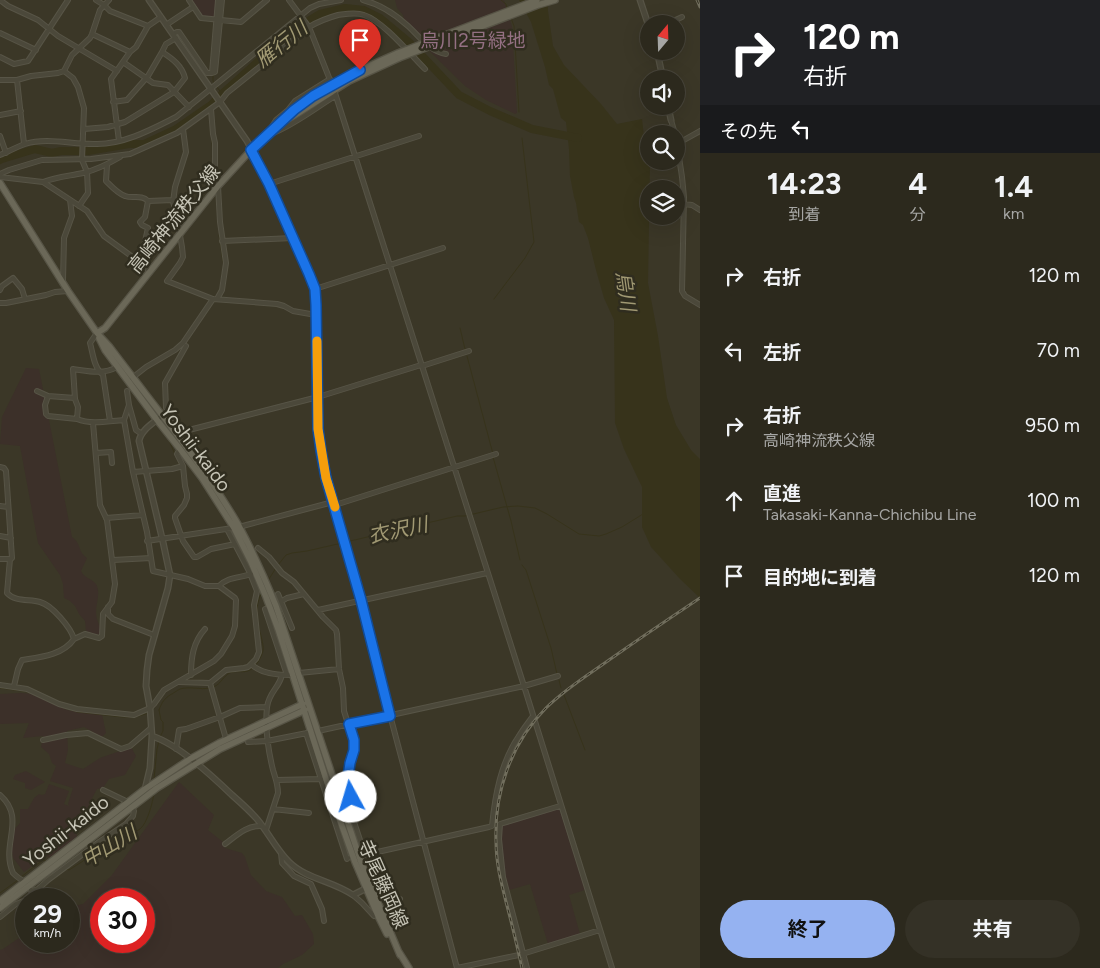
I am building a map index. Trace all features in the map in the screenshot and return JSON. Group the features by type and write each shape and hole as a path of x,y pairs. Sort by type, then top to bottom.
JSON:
{"main road":[{"path":"538,2 549,0"},
{"path":"538,2 555,0"},
{"name":"高崎神流秩父線","path":"97,333 105,328 218,186 266,135 294,110 313,96 360,70 538,2"},
{"name":"Yoshii-kaido","path":"0,184 63,284 202,478 264,578 276,606 299,673"},
{"name":"Yoshii-kaido","path":"97,333 105,350 117,367 206,474 261,585 278,629 290,675"},
{"path":"149,789 157,788 220,749 267,724 309,705 299,673"},
{"path":"290,675 302,708"},
{"name":"寺尾藤岡線","path":"309,705 312,732"},
{"name":"寺尾藤岡線","path":"302,708 312,732 333,801 355,862 369,888 382,924 409,968"},
{"path":"149,789 158,779 226,739 267,724"},
{"name":"Yoshii-kaido","path":"0,908 26,885 149,789"},
{"name":"Yoshii-kaido","path":"0,901 26,885"}],"street":[{"path":"0,0 8,6 38,20 58,36 117,71"},
{"path":"0,57 14,64 28,61 68,0"},
{"path":"96,0 110,11 148,26"},
{"path":"0,80 17,80 64,71 72,55 92,34 100,10 109,0"},
{"path":"149,0 247,141 269,184 315,289 318,429 326,478 361,600 457,968 519,955 600,930"},
{"path":"189,0 201,18 240,22 267,0"},
{"path":"218,0 218,20"},
{"path":"113,102 127,100 148,76 166,44 177,32 179,32 207,73 212,73 222,0"},
{"path":"266,135 276,120 295,101 330,80 309,27 289,0"},
{"path":"0,155 24,144 40,141 83,144 119,142 159,126 189,107 310,8 319,4 341,0"},
{"path":"363,0 378,5 407,24 433,49 439,53 446,54"},
{"path":"376,0 378,5"},
{"path":"640,0 645,15"},
{"path":"166,25 193,7"},
{"path":"0,176 16,168 42,160 82,160 121,156 151,146 183,129 211,109 309,27 322,19 346,14 362,14 384,26 425,69"},
{"path":"119,142 110,79 130,52 136,47 148,26 161,17"},
{"path":"0,33 36,50"},
{"path":"92,34 130,52"},
{"path":"84,129 108,127 125,122 174,92 185,78 184,74 174,60 162,52"},
{"path":"123,62 153,83 168,85 189,107"},
{"path":"64,71 73,78 78,87 84,108 82,160 87,172 88,193 79,206"},
{"path":"17,80 24,144"},
{"path":"266,135 285,128 296,120 301,120 335,94 612,968"},
{"path":"132,378 183,343 222,290 226,263 220,222 218,186 214,167 215,143 211,109"},
{"path":"0,115 21,111"},
{"path":"670,115 672,125"},
{"path":"183,129 186,152 173,200 183,257 167,281 215,299 277,304 293,311 316,315"},
{"path":"685,139 700,131"},
{"path":"0,136 6,153"},
{"path":"269,184 419,136"},
{"path":"43,182 55,177 87,172 106,165 121,156"},
{"path":"106,165 106,181 126,196 144,197 148,200 173,200"},
{"path":"0,176 43,182 87,211 104,236 150,271"},
{"path":"63,284 64,238 72,216 70,200"},
{"path":"138,261 148,228 140,222 145,217 148,200"},
{"path":"685,204 692,205 700,210"},
{"path":"684,225 682,292 689,300 700,305"},
{"path":"222,241 293,238"},
{"path":"315,289 443,248"},
{"path":"0,290 2,286 13,278 22,289 25,299"},
{"path":"0,303 68,291"},
{"path":"97,333 90,344 99,373 103,375 110,421"},
{"path":"186,346 165,383 166,408 182,430 186,431 318,397 469,351"},
{"path":"78,419 73,369 99,373 117,367"},
{"path":"37,391 48,396 75,398"},
{"path":"127,391 136,430 142,434"},
{"path":"48,396 45,405 48,416 78,419 93,423 124,420"},
{"path":"0,685 27,689 77,710 134,715 150,708 164,690 214,661 232,636 235,626 236,600 229,593 219,586 205,586 188,579 153,571 124,420 130,406"},
{"path":"168,411 140,436 139,442 170,575 168,588 148,655 146,686 152,728 157,738 196,763 250,812 288,862 302,871 336,885 353,895 374,916"},
{"path":"14,686 22,660 58,652 70,646 74,639 85,634 99,638 102,636 103,614 113,599 116,584 106,518 100,504 93,423"},
{"path":"180,449 177,454 183,466 187,498 175,518 182,540 194,557 211,549 235,544"},
{"path":"96,452 111,452 112,463"},
{"path":"148,541 233,528 334,503 496,454"},
{"path":"133,472 172,469 183,466"},
{"path":"0,467 5,469 11,538 12,558 10,559 7,593 11,598 48,605 62,619 73,634 74,639"},
{"path":"0,506 8,507"},
{"path":"106,518 143,515"},
{"path":"180,682 210,683 226,670 244,668 251,664 259,652 254,613 257,591 251,574 235,544 233,528"},
{"path":"0,536 11,538"},
{"path":"258,548 282,573 294,582 336,630 344,711 354,740 354,750 348,777 351,784 350,810 365,855 492,826 496,792 507,757 518,736 533,716"},
{"path":"113,560 151,558"},
{"path":"0,559 10,559"},
{"path":"318,610 487,573"},
{"path":"219,586 229,579 251,574"},
{"path":"278,594 292,628"},
{"path":"282,601 304,594"},
{"path":"108,607 109,616 113,619 154,635"},
{"path":"251,664 256,669 290,675 265,609"},
{"path":"191,675 191,658 198,637 205,629"},
{"path":"299,673 339,669"},
{"path":"264,828 273,809 278,792 267,741 267,707 270,695 280,682 282,675"},
{"path":"248,742 267,741 390,716 524,686 558,676"},
{"path":"210,683 226,739"},
{"path":"176,749 179,730 220,717 240,708 267,707"},
{"path":"43,740 88,733 120,749 130,746 152,728"},
{"path":"312,732 321,779 348,858"},
{"path":"149,789 150,768 157,738"},
{"path":"276,780 321,779"},
{"path":"26,885 38,889 98,842 126,824 134,816 134,811 130,805 103,790"},
{"path":"0,796 10,806 11,815 4,846 4,856 10,869 28,888"},
{"path":"527,968 503,876 499,839 500,824 560,806"},
{"path":"273,809 309,813"},
{"path":"225,844 242,830 250,827 264,828"},
{"path":"282,853 282,863 294,876 311,884 322,909 324,921"},
{"path":"372,854 383,878 382,881 390,894 400,898"},
{"path":"353,895 382,881"},
{"path":"0,917 15,905"}],"green space":[{"path":"192,0 217,0 215,16 203,16"},
{"name":"烏川2号緑地","path":"395,0 504,0 512,27 517,113 515,114 486,100 465,86 406,28 403,15 397,8"},
{"path":"26,368 39,369 72,537 77,541 81,552 87,558 81,571 97,587 96,616 101,629 101,635 86,631 85,621 75,606 64,598 60,575 38,543 20,446 0,444 2,417"},
{"path":"0,694 32,694 67,710 102,714 106,733 102,737 84,727 67,731 68,750 65,763 83,769 100,758 131,747 136,756 125,775 109,779 103,788 97,789 89,804 89,812 100,817 92,817 76,828 77,837 50,857 45,856 24,872 13,858 11,847 14,830 20,823 20,809 28,809 34,798 39,794 45,794 49,784 69,791 64,804 69,806 73,788 50,781 56,766 52,763 49,754 41,747 43,736 23,738 29,723 0,724"},
{"path":"26,771 45,782 31,790 25,788 25,783 13,779 15,775"},
{"path":"179,782 214,815 208,830 223,842 225,848 242,853 251,875 266,891 282,897 295,916 302,915 313,934 314,944 302,955 278,968 0,968 0,950 15,941 15,953 80,953 80,905 90,897 90,953 155,953 155,888 99,888 112,875"},
{"path":"559,808 585,890 569,895 580,934 548,944 530,884 509,890 501,844 501,828 503,824"}],"water":[{"name":"烏川","path":"519,0 548,0 553,46 564,65 617,124 642,119 643,125 640,125 640,170 650,170 650,180 640,180 640,225 649,225 648,283 667,398 676,425 691,450 700,459 700,598 651,547 642,527 642,487 624,449 615,423 614,320 604,298 588,238 583,225 579,222 570,176 566,122 561,118 553,89 549,85 531,22"}],"waterway":[{"path":"219,7 220,0"},
{"path":"501,0 506,4 507,9"},
{"name":"雁行川","path":"0,160 35,149 52,153 88,151 129,144 144,144 176,129 211,105 274,47 310,20 320,14 345,8 364,10 380,18 410,43 459,95 532,129 578,138"},
{"path":"511,18 514,26 519,112"},
{"path":"213,73 214,83"},
{"path":"217,87 222,94"},
{"path":"211,135 214,179"},
{"path":"494,299 525,258 534,242 522,138"},
{"path":"219,235 223,262"},
{"path":"221,283 222,274"},
{"path":"191,334 214,301"},
{"path":"460,328 465,349"},
{"path":"467,356 493,454"},
{"path":"163,384 163,392"},
{"path":"164,401 164,412"},
{"path":"168,438 180,466"},
{"name":"衣沢川","path":"493,457 520,560"},
{"name":"衣沢川","path":"346,542 503,507 535,508 579,534 599,536 622,527 643,514"},
{"path":"175,523 172,517 176,511"},
{"name":"衣沢川","path":"278,565 286,555 342,543"},
{"path":"522,565 526,570 551,648 557,674"},
{"name":"衣沢川","path":"267,582 276,568"},
{"name":"衣沢川","path":"159,710 165,699 180,689 213,687 233,672 247,671 254,667 260,659 263,649 257,614 259,597 262,592"},
{"path":"559,680 561,688"},
{"name":"衣沢川","path":"0,688 29,692"},
{"path":"564,695 585,750"},
{"name":"衣沢川","path":"62,707 77,712 122,717 135,717 149,713"},
{"name":"中山川","path":"159,710 163,722 163,731 160,737"},
{"name":"中山川","path":"154,779 159,741"},
{"name":"中山川","path":"66,869 69,870 76,866 121,835 140,829 147,818 154,793"},
{"name":"中山川","path":"21,877 43,860 48,862"},
{"name":"中山川","path":"0,893 18,880"}],"railway":[{"path":"697,0 700,7"},
{"path":"522,968 501,880 496,850 498,805 507,770 514,753 534,722 561,695 577,682 700,598"}],"slow traffic":[{"path":"317,341 318,429 326,478 335,507"}],"route":[{"path":"351,797 351,784 348,777 354,750 354,740 349,724 390,716 361,600 326,478 321,451 318,429 315,289 269,184 251,150 294,110 313,96 360,70"}]}
